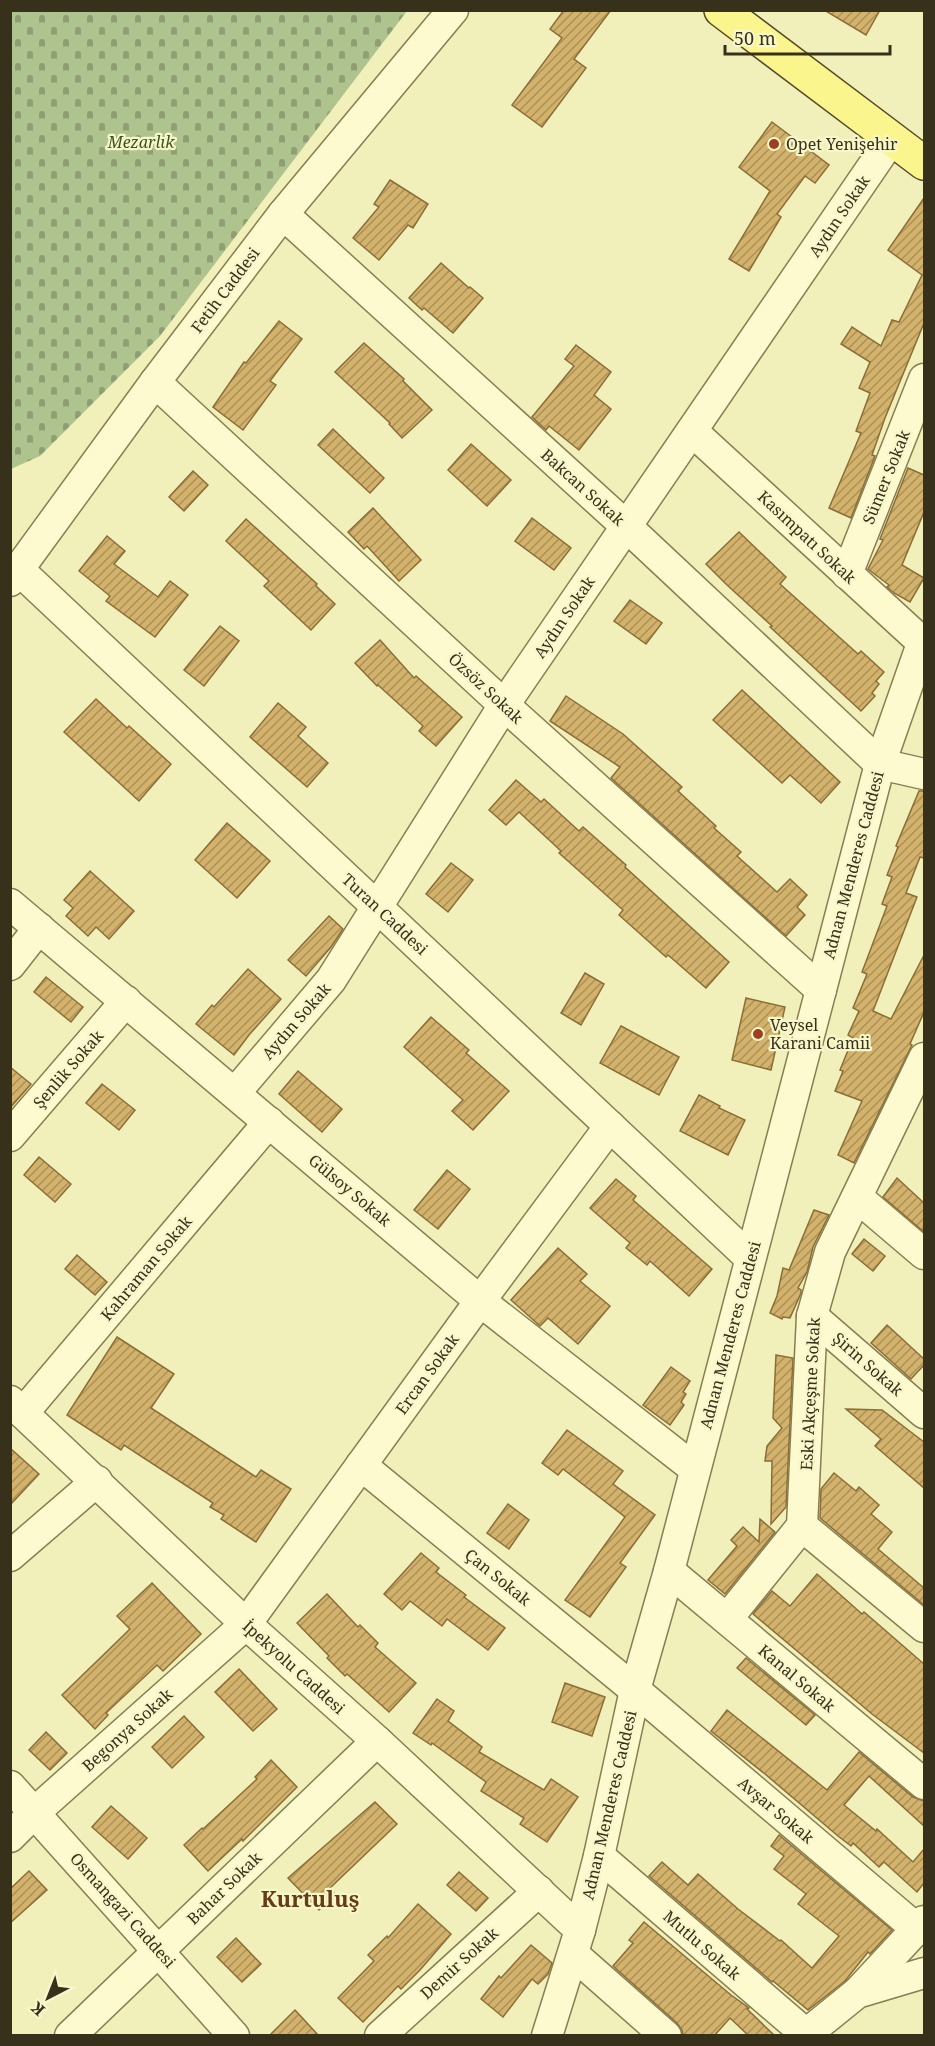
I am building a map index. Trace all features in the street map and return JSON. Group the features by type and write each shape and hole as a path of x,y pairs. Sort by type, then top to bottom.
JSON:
{"main road":[{"path":"721,10 924,163"}],"street":[{"name":"Fetih Caddesi","path":"15,575 156,382 283,214 453,10"},
{"name":"Aydın Sokak","path":"235,1093 331,980 504,705 892,138"},
{"name":"Bakcan Sokak","path":"283,214 626,526 879,764"},
{"name":"Sümer Sokak","path":"847,574 924,379"},
{"name":"Özsöz Sokak","path":"156,382 504,705 821,990"},
{"name":"Kasımpatı Sokak","path":"692,431 847,574 923,640"},
{"name":"Turan Caddesi","path":"15,575 377,907 750,1258"},
{"name":"Adnan Menderes Caddesi","path":"547,2036 599,1856 635,1690 669,1571 879,764 923,640"},
{"path":"879,764 924,774"},
{"name":"Gülsoy Sokak","path":"10,904 480,1301 695,1469"},
{"path":"10,965 39,927"},
{"name":"Şenlik Sokak","path":"10,1136 126,1002"},
{"name":"Eski Akçeşme Sokak","path":"802,1526 812,1316 831,1252 924,1058"},
{"name":"Kahraman Sokak","path":"17,1407 269,1122"},
{"name":"Ercan Sokak","path":"246,1624 610,1126"},
{"path":"857,1197 924,1254"},
{"name":"Şirin Sokak","path":"812,1316 924,1413"},
{"name":"İpekyolu Caddesi","path":"17,1407 246,1624 539,1891 576,1942 666,2036"},
{"name":"Çan Sokak","path":"362,1465 635,1690"},
{"path":"10,1556 97,1481"},
{"path":"726,1619 802,1526 924,1627"},
{"name":"Kanal Sokak","path":"669,1571 924,1784"},
{"name":"Begonya Sokak","path":"10,1837 35,1812 246,1624"},
{"name":"Avşar Sokak","path":"635,1690 921,1925"},
{"name":"Bahar Sokak","path":"70,2036 377,1741"},
{"name":"Osmangazi Caddesi","path":"10,1786 234,2036"},
{"name":"Mutlu Sokak","path":"599,1856 805,2035"},
{"name":"Demir Sokak","path":"396,2030 539,1891"},
{"path":"805,2035 857,1993 921,1925"},
{"path":"857,1993 924,1973"}],"green space":[{"name":"Mezarlık","path":"11,10 407,11 160,336 40,456 11,469"}],"building":[{"path":"564,10 611,10 574,59 586,68 542,127 512,105 562,38 550,29"},
{"path":"824,10 880,10 866,35"},
{"path":"772,122 829,165 815,183 805,176 777,214 781,217 749,271 729,259 770,191 739,167"},
{"path":"390,180 428,204 413,228 408,225 379,260 353,238 379,207 374,204"},
{"path":"924,198 924,323 885,418 872,455 875,456 851,518 829,508 861,433 856,431 870,393 859,388 870,362 841,344 852,327 881,346 892,320 899,322 922,275 888,250"},
{"path":"441,263 483,298 453,333 409,298"},
{"path":"279,321 302,339 270,381 276,385 243,430 213,407 244,362 246,363"},
{"path":"364,343 404,379 403,381 432,410 402,438 390,423 335,372"},
{"path":"576,345 611,372 594,395 611,409 579,450 549,426 546,430 532,417 574,366 565,359"},
{"path":"333,429 384,478 370,493 318,445"},
{"path":"471,444 511,480 487,506 448,470"},
{"path":"908,468 924,475 924,512 902,565 924,578 910,602 894,593 887,587 889,585 868,569 883,540 880,539"},
{"path":"193,471 208,485 184,511 169,497"},
{"path":"373,508 421,560 399,581 367,546 364,549 348,532"},
{"path":"532,518 571,548 554,570 515,541"},
{"path":"246,519 317,584 316,586 335,604 311,630 264,586 269,581 226,541"},
{"path":"739,532 786,577 780,584 858,654 861,651 884,672 876,681 879,684 872,693 875,696 861,711 706,564"},
{"path":"107,536 125,551 114,564 158,597 170,581 188,595 155,637 106,601 110,596 79,571"},
{"path":"630,600 662,623 646,644 614,621"},
{"path":"220,626 239,641 204,686 184,670"},
{"path":"380,640 414,678 416,676 462,717 436,746 419,731 423,726 377,686 355,663"},
{"path":"742,690 840,782 821,803 790,775 782,783 713,720"},
{"path":"566,696 623,734 682,787 678,791 741,852 737,856 777,892 790,879 807,895 797,907 805,915 786,936 611,778 620,767 550,721"},
{"path":"96,699 171,764 139,801 64,732"},
{"path":"278,703 306,727 298,736 328,763 307,787 250,737"},
{"path":"516,780 541,802 544,799 579,831 583,827 729,962 706,988 668,955 666,957 619,915 623,910 559,853 561,851 519,812 506,825 489,810"},
{"path":"919,791 924,791 924,858 920,857 906,893 917,897 873,1011 891,1019 924,955 924,1012 910,1044 912,1045 854,1163 838,1155 862,1101 835,1091 843,1071 840,1070 853,1038 848,1035 859,1011 853,1008 867,974 862,972 887,906 882,904 892,877 887,875 898,847 896,846"},
{"path":"227,823 270,861 237,898 195,860"},
{"path":"451,863 473,880 448,912 426,894"},
{"path":"90,871 134,911 109,939 96,927 88,936 66,916 73,908 64,900"},
{"path":"329,916 343,929 306,976 288,960"},
{"path":"248,969 281,999 234,1055 196,1024"},
{"path":"585,973 604,984 581,1025 561,1013"},
{"path":"46,977 83,1007 71,1022 34,992"},
{"name":"Veysel Karani Camii","path":"746,998 785,1007 771,1070 732,1060"},
{"path":"431,1017 469,1050 466,1053 509,1091 473,1130 452,1111 463,1100 404,1047"},
{"path":"621,1026 679,1057 659,1095 600,1063"},
{"path":"10,1067 31,1084 10,1108"},
{"path":"298,1071 342,1109 322,1132 279,1094"},
{"path":"102,1084 135,1110 119,1130 86,1103"},
{"path":"699,1095 720,1106 719,1108 745,1120 728,1155 680,1131"},
{"path":"39,1157 71,1184 55,1202 24,1175"},
{"path":"447,1170 470,1189 438,1229 414,1210"},
{"path":"897,1178 924,1203 924,1232 883,1197"},
{"path":"616,1179 636,1196 633,1200 712,1269 689,1296 650,1261 647,1265 626,1248 630,1243 590,1208"},
{"path":"814,1210 829,1215 813,1247 807,1272 798,1288 801,1293 790,1318 783,1317 782,1319 770,1313 777,1296 783,1268 789,1270"},
{"path":"864,1239 885,1256 873,1271 852,1254"},
{"path":"558,1248 587,1274 580,1281 610,1306 578,1344 548,1318 540,1326 511,1300"},
{"path":"77,1255 107,1282 95,1295 65,1269"},
{"path":"887,1325 924,1359 924,1365 911,1379 871,1343"},
{"path":"117,1337 174,1374 151,1408 256,1477 261,1470 291,1489 256,1542 221,1519 224,1515 210,1507 213,1503 124,1445 121,1450 67,1415"},
{"path":"776,1355 793,1358 786,1507 771,1524 772,1461 765,1461 767,1446 782,1428 773,1418"},
{"path":"671,1367 690,1381 683,1392 686,1394 681,1402 684,1405 670,1425 643,1405"},
{"path":"846,1409 882,1410 924,1442 924,1488 875,1446 881,1439"},
{"path":"567,1430 623,1471 613,1484 655,1515 620,1563 626,1567 590,1617 565,1600 625,1517 563,1469 558,1475 542,1463"},
{"path":"10,1448 39,1474 10,1505"},
{"path":"834,1473 856,1491 859,1487 879,1505 871,1514 892,1532 878,1549 924,1588 924,1605 820,1518 821,1489"},
{"path":"508,1504 529,1520 509,1549 487,1533"},
{"path":"760,1519 775,1532 725,1594 708,1580 737,1546 731,1540 743,1527 759,1542"},
{"path":"421,1553 439,1568 436,1572 466,1595 464,1597 505,1628 488,1650 447,1619 442,1626 410,1601 402,1610 384,1594"},
{"path":"817,1574 924,1664 924,1753 872,1714 753,1614 772,1591 790,1606"},
{"path":"152,1583 201,1634 163,1671 157,1665 106,1713 108,1715 95,1729 62,1695 130,1629 117,1616"},
{"path":"327,1594 358,1627 360,1625 378,1643 375,1647 416,1683 389,1712 347,1674 345,1676 297,1623"},
{"path":"746,1658 815,1715 806,1725 737,1668"},
{"path":"239,1669 277,1709 253,1731 215,1692"},
{"path":"565,1683 605,1697 592,1736 552,1722"},
{"path":"437,1699 454,1711 448,1721 482,1747 479,1752 544,1790 551,1779 578,1797 547,1842 520,1824 524,1818 481,1791 486,1782 432,1743 431,1745 413,1733"},
{"path":"727,1710 827,1790 859,1752 913,1797 924,1801 924,1826 869,1776 844,1805 876,1831 877,1829 913,1862 924,1849 924,1883 917,1892 884,1862 879,1867 853,1843 851,1846 838,1836 711,1731"},
{"path":"184,1716 204,1737 172,1768 152,1747"},
{"path":"46,1732 67,1753 50,1770 29,1750"},
{"path":"271,1760 297,1787 243,1841 242,1839 208,1871 184,1845 257,1779 255,1777"},
{"path":"375,1802 397,1824 330,1888 335,1894 319,1910 288,1878"},
{"path":"111,1806 147,1838 128,1859 92,1827"},
{"path":"779,1835 892,1930 870,1954 868,1952 845,1981 808,2010 649,1876 662,1862 688,1885 698,1874 738,1909 781,1940 812,1968 839,1936 798,1904 806,1894 774,1869 784,1856 771,1846"},
{"path":"29,1871 47,1890 10,1923 10,1889"},
{"path":"459,1872 488,1898 476,1911 447,1885"},
{"path":"418,1904 451,1934 401,1989 398,1986 363,2022 338,1998 374,1961 368,1955 387,1936 388,1938"},
{"path":"644,1922 749,2008 747,2009 775,2036 749,2036 730,2018 714,2036 683,2036 677,2023 613,1966 633,1943 629,1940"},
{"path":"236,1938 261,1964 242,1982 217,1957"},
{"path":"531,1945 552,1963 548,1974 538,1984 532,1979 503,2017 481,1999 499,1976 501,1978"},
{"path":"295,2010 319,2036 269,2036"}],"place":[{"name":"Opet Yenişehir","path":"774,144"},
{"name":"Veysel Karani Camii","path":"758,1034"}],"district":[{"name":"Kurtuluş","path":"310,1899"}]}
